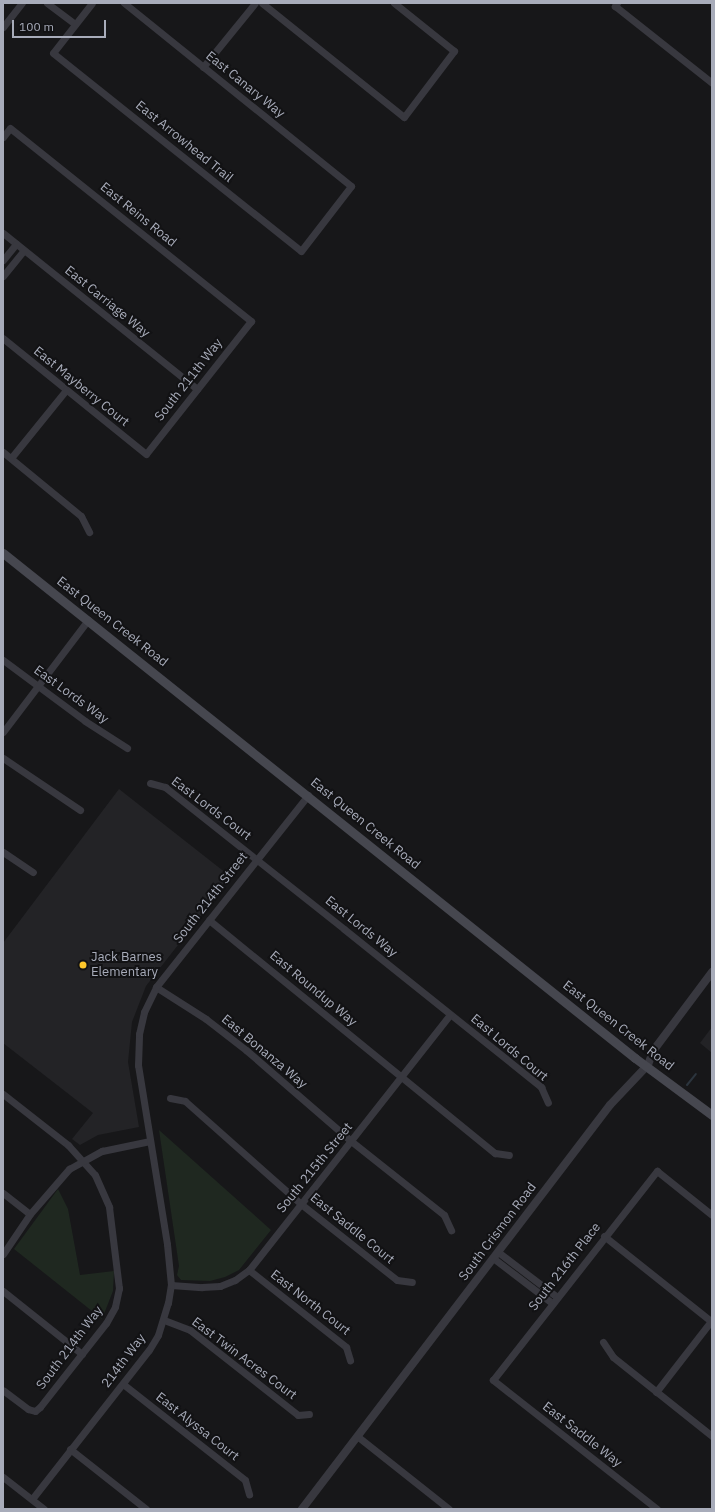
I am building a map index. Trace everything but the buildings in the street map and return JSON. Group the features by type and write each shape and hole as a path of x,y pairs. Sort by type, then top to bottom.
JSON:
{"main road":[{"name":"East Queen Creek Road","path":"3,553 308,794 630,1054 648,1065 712,1115"}],"street":[{"path":"3,27 22,3"},
{"path":"47,3 75,24 92,3"},
{"name":"East Canary Way","path":"124,3 351,186"},
{"path":"203,67 255,3"},
{"path":"262,3 404,117 454,51 394,3"},
{"path":"616,5 712,83"},
{"name":"East Arrowhead Trail","path":"75,24 53,53 301,251 351,186"},
{"name":"East Reins Road","path":"3,138 10,128 251,321"},
{"name":"East Carriage Way","path":"3,233 197,389"},
{"path":"3,260 16,244"},
{"path":"3,276 24,250"},
{"name":"South 211th Way","path":"146,454 251,321"},
{"name":"East Mayberry Court","path":"3,338 146,454"},
{"path":"11,458 66,390"},
{"path":"3,452 81,516 89,532"},
{"path":"3,732 88,620"},
{"name":"East Lords Way","path":"3,660 37,686 127,748"},
{"path":"3,758 80,810"},
{"name":"East Lords Court","path":"150,784 165,787 256,859"},
{"name":"South 214th Street","path":"150,1141 138,1066 139,1034 144,1012 156,987 308,794"},
{"path":"3,852 33,872"},
{"name":"East Lords Way","path":"256,859 450,1015"},
{"name":"East Roundup Way","path":"209,920 295,988 401,1079 495,1153 509,1155"},
{"name":"South Crismon Road","path":"302,1509 610,1105 648,1065 653,1051 712,972"},
{"name":"East Bonanza Way","path":"156,987 206,1019 246,1050 351,1142 444,1215 451,1230"},
{"name":"East Lords Court","path":"450,1015 541,1087 548,1103"},
{"name":"South 215th Street","path":"171,1285 202,1287 220,1286 235,1280 248,1270 401,1079 450,1015"},
{"name":"South 214th Way","path":"3,1094 83,1159 100,1185 109,1207 119,1288 115,1307 106,1323 35,1411 28,1409 3,1390"},
{"name":"East Saddle Court","path":"170,1098 185,1101 301,1204 397,1280 412,1282"},
{"path":"3,1254 30,1214 55,1183 83,1159 102,1151 150,1141"},
{"name":"214th Way","path":"32,1499 149,1350 164,1320 171,1285 167,1244 150,1141"},
{"name":"South 216th Place","path":"493,1380 604,1236 657,1171 712,1215"},
{"path":"3,1193 30,1214"},
{"path":"604,1236 712,1322 656,1392"},
{"path":"496,1255 554,1300"},
{"name":"East North Court","path":"248,1270 346,1347 350,1360"},
{"path":"3,1291 82,1354"},
{"name":"East Twin Acres Court","path":"164,1320 190,1330 298,1415 309,1414"},
{"path":"603,1342 613,1357 712,1436"},
{"name":"East Saddle Way","path":"493,1380 657,1509"},
{"name":"East Alyssa Court","path":"122,1384 245,1480 249,1494"},
{"path":"357,1436 449,1509"},
{"path":"70,1449 146,1509"},
{"path":"3,1477 44,1509"}],"shaded area":[{"name":"Jack Barnes Elementary","path":"119,789 231,877 146,986 132,1022 128,1062 139,1127 98,1135 80,1145 72,1139 93,1113 3,1043 3,943"},
{"path":"712,1027 712,1053 700,1043"},
{"path":"159,1130 271,1230 239,1270 225,1277 210,1281 181,1280 177,1275 179,1266"},
{"path":"58,1189 68,1209 80,1275 114,1271 113,1291 102,1319 14,1249"}],"waterway":[{"path":"687,1085 696,1074"}],"place":[{"name":"Jack Barnes Elementary","path":"83,965"}]}
